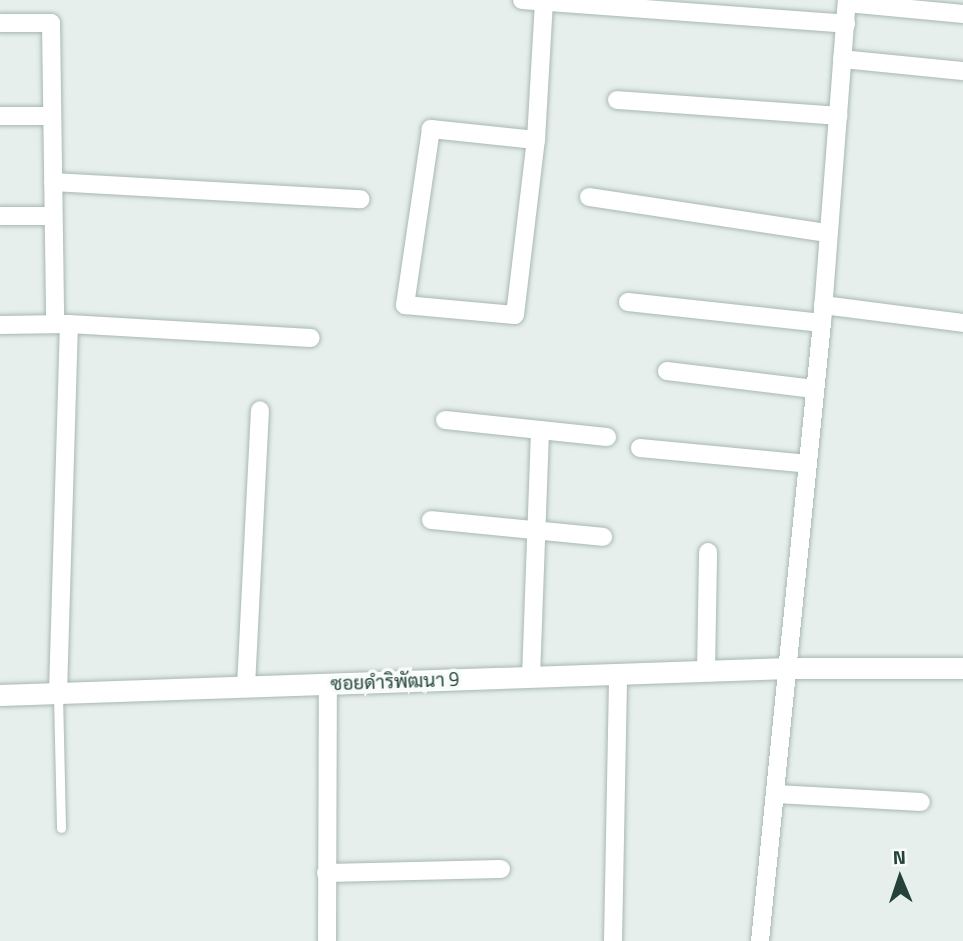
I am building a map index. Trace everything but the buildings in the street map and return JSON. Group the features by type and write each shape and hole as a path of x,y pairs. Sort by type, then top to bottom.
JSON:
{"street":[{"path":"522,0 846,24"},
{"path":"536,139 431,129 405,305 515,315 536,139 544,1"},
{"path":"760,941 823,305 847,1 963,14"},
{"path":"0,23 51,23 54,216 62,324 58,693"},
{"path":"842,59 963,71"},
{"path":"617,100 838,116"},
{"path":"0,116 52,116"},
{"path":"53,182 361,199"},
{"path":"589,197 828,233"},
{"path":"0,216 54,216"},
{"path":"628,302 821,323"},
{"path":"823,305 963,323"},
{"path":"0,325 62,324 311,338"},
{"path":"667,371 814,389"},
{"path":"246,686 260,410"},
{"path":"445,420 607,437"},
{"path":"531,677 540,430"},
{"path":"640,448 808,464"},
{"path":"431,520 603,537"},
{"path":"706,671 708,552"},
{"name":"ซอยดำริพัฒนา 9","path":"0,695 789,668 963,668"},
{"path":"613,941 618,674"},
{"path":"327,941 328,684"},
{"path":"776,794 921,802"},
{"path":"326,873 501,869"}],"lane":[{"path":"58,693 61,828"}]}
